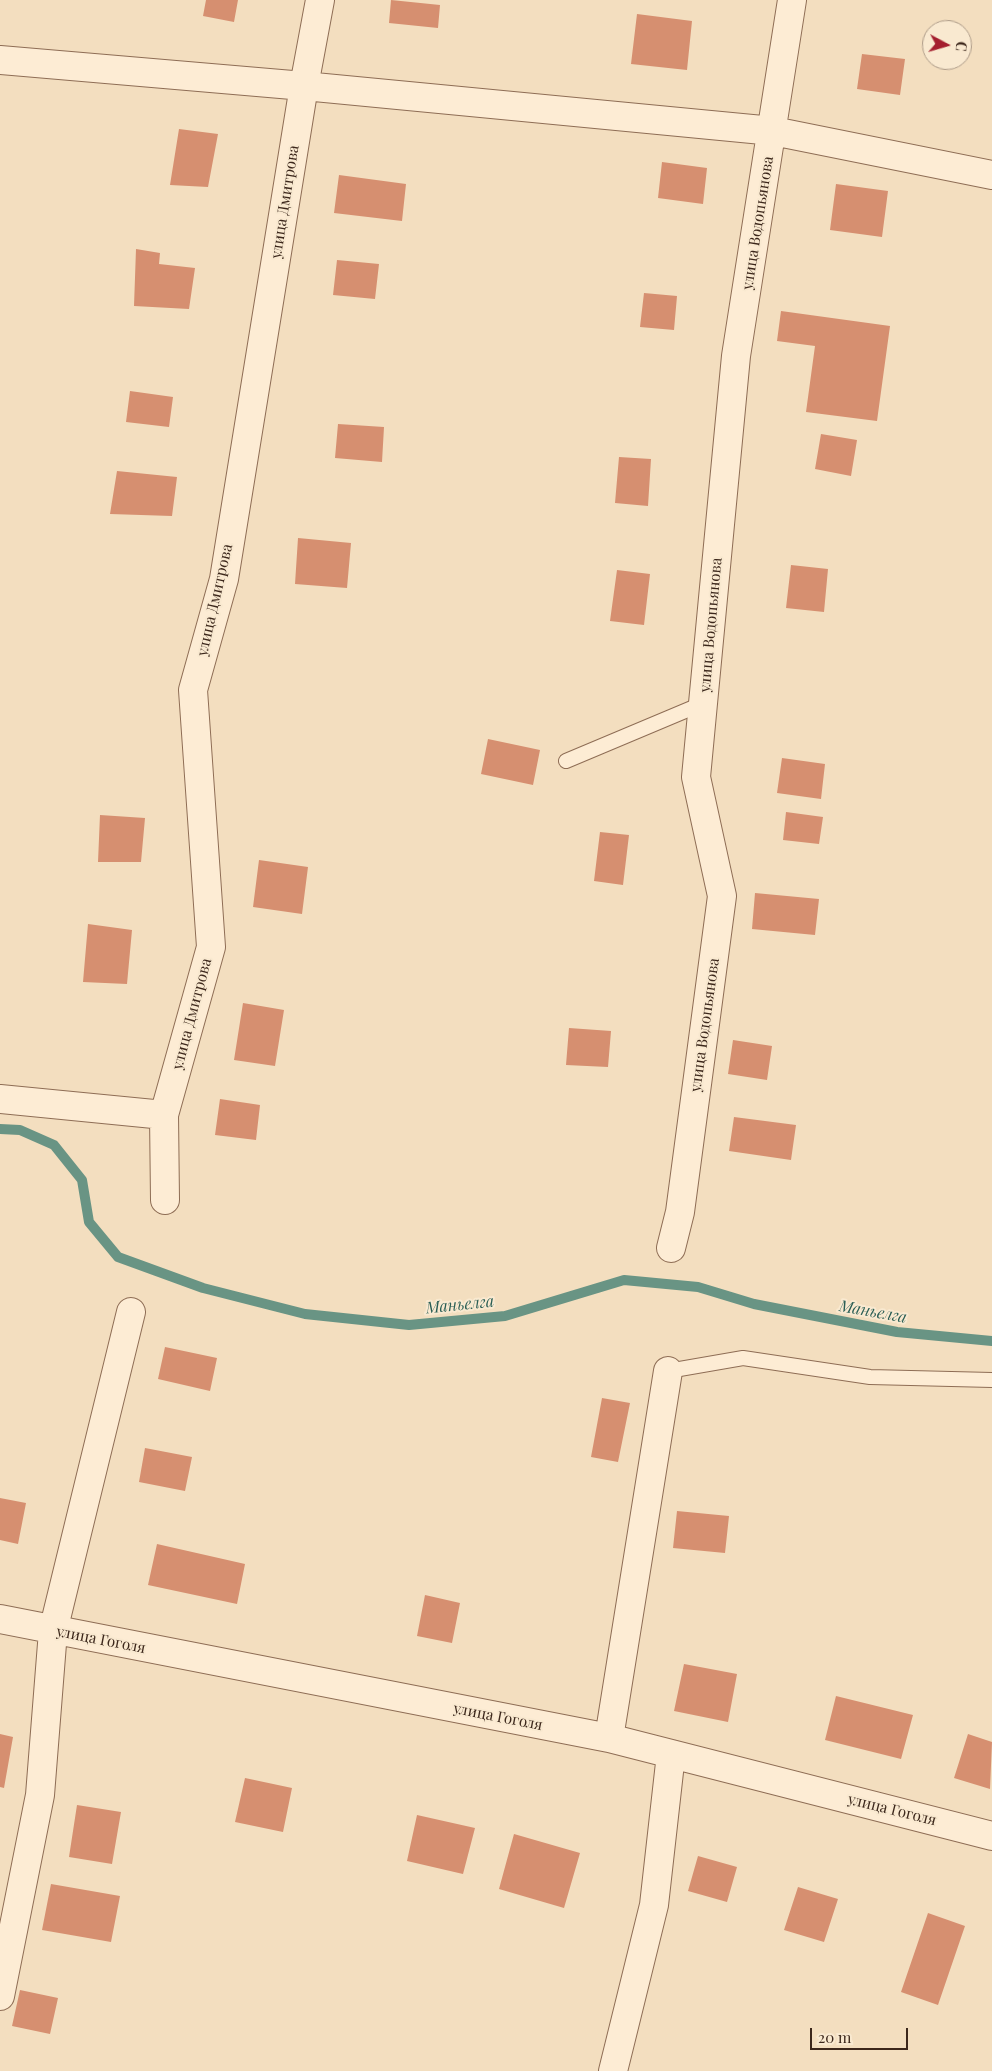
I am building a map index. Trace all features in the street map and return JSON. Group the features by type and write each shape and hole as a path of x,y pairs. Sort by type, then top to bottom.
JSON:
{"street":[{"name":"улица Дмитрова","path":"165,1200 164,1115 211,947 193,690 224,579 304,86 320,0"},
{"name":"улица Водопьянова","path":"671,1248 680,1212 722,896 696,777 736,356 773,131 792,0"},
{"path":"0,60 304,86 773,131 992,175"},
{"path":"0,1099 164,1115"},
{"path":"0,1996 40,1795 53,1631 131,1312"},
{"path":"609,1738 668,1371"},
{"name":"улица Гоголя","path":"0,1619 53,1631 609,1738 992,1836"},
{"path":"613,2071 654,1905 671,1754"}],"lane":[{"path":"566,762 704,703"},
{"path":"668,1371 743,1358 870,1378 992,1380"}],"building":[{"path":"206,0 238,0 234,22 203,16"},
{"path":"391,0 440,5 438,28 389,23"},
{"path":"637,14 692,21 687,70 631,64"},
{"path":"862,54 905,59 900,95 857,89"},
{"path":"179,129 218,134 208,187 170,185"},
{"path":"662,162 707,168 703,204 658,198"},
{"path":"339,175 406,184 402,221 334,213"},
{"path":"836,184 888,191 882,237 830,230"},
{"path":"136,249 160,253 159,264 195,268 189,309 134,306"},
{"path":"337,260 379,264 375,299 333,295"},
{"path":"644,293 677,296 674,330 640,327"},
{"path":"781,311 890,326 877,421 806,412 815,346 777,341"},
{"path":"130,391 173,397 169,427 126,422"},
{"path":"338,424 384,427 382,462 335,458"},
{"path":"821,434 857,440 851,476 815,469"},
{"path":"619,457 651,459 648,506 615,503"},
{"path":"117,471 177,477 172,516 110,514"},
{"path":"298,538 351,543 347,588 295,584"},
{"path":"791,565 828,569 824,612 786,608"},
{"path":"617,570 650,574 644,625 610,621"},
{"path":"488,739 540,750 533,785 481,774"},
{"path":"782,758 825,764 821,799 777,793"},
{"path":"786,812 823,817 819,844 783,840"},
{"path":"100,815 145,818 141,862 98,862"},
{"path":"600,832 629,835 623,885 594,881"},
{"path":"259,860 308,867 302,914 253,907"},
{"path":"755,893 819,899 815,935 752,929"},
{"path":"88,924 132,930 127,984 83,982"},
{"path":"243,1003 284,1010 275,1066 234,1060"},
{"path":"569,1028 611,1031 608,1067 566,1065"},
{"path":"733,1040 772,1046 767,1080 728,1074"},
{"path":"220,1099 260,1105 256,1140 215,1135"},
{"path":"734,1117 796,1125 791,1160 729,1151"},
{"path":"165,1347 217,1358 210,1391 158,1379"},
{"path":"602,1398 630,1403 618,1462 591,1457"},
{"path":"145,1448 192,1457 185,1491 139,1482"},
{"path":"0,1498 26,1503 18,1544 0,1540"},
{"path":"677,1511 729,1516 725,1553 673,1548"},
{"path":"157,1544 245,1564 237,1604 148,1585"},
{"path":"425,1595 460,1603 452,1643 417,1636"},
{"path":"684,1664 737,1674 728,1722 674,1711"},
{"path":"836,1696 913,1715 901,1759 825,1740"},
{"path":"0,1734 13,1737 4,1788 0,1787"},
{"path":"968,1734 992,1742 990,1789 954,1778"},
{"path":"245,1778 292,1788 283,1832 235,1822"},
{"path":"77,1805 121,1812 112,1864 69,1857"},
{"path":"417,1815 475,1828 463,1874 407,1861"},
{"path":"514,1834 580,1853 564,1908 499,1889"},
{"path":"698,1856 737,1867 727,1902 688,1891"},
{"path":"51,1884 120,1896 111,1942 42,1930"},
{"path":"798,1887 838,1899 824,1942 784,1930"},
{"path":"928,1913 965,1926 938,2005 901,1992"},
{"path":"20,1990 58,1998 50,2034 12,2026"}],"waterway":[{"name":"Маньелга","path":"0,1129 20,1130 54,1145 82,1180 89,1222 118,1257 203,1288 305,1314 409,1325 505,1316 624,1280 698,1287 754,1304 897,1332 992,1341"}]}
